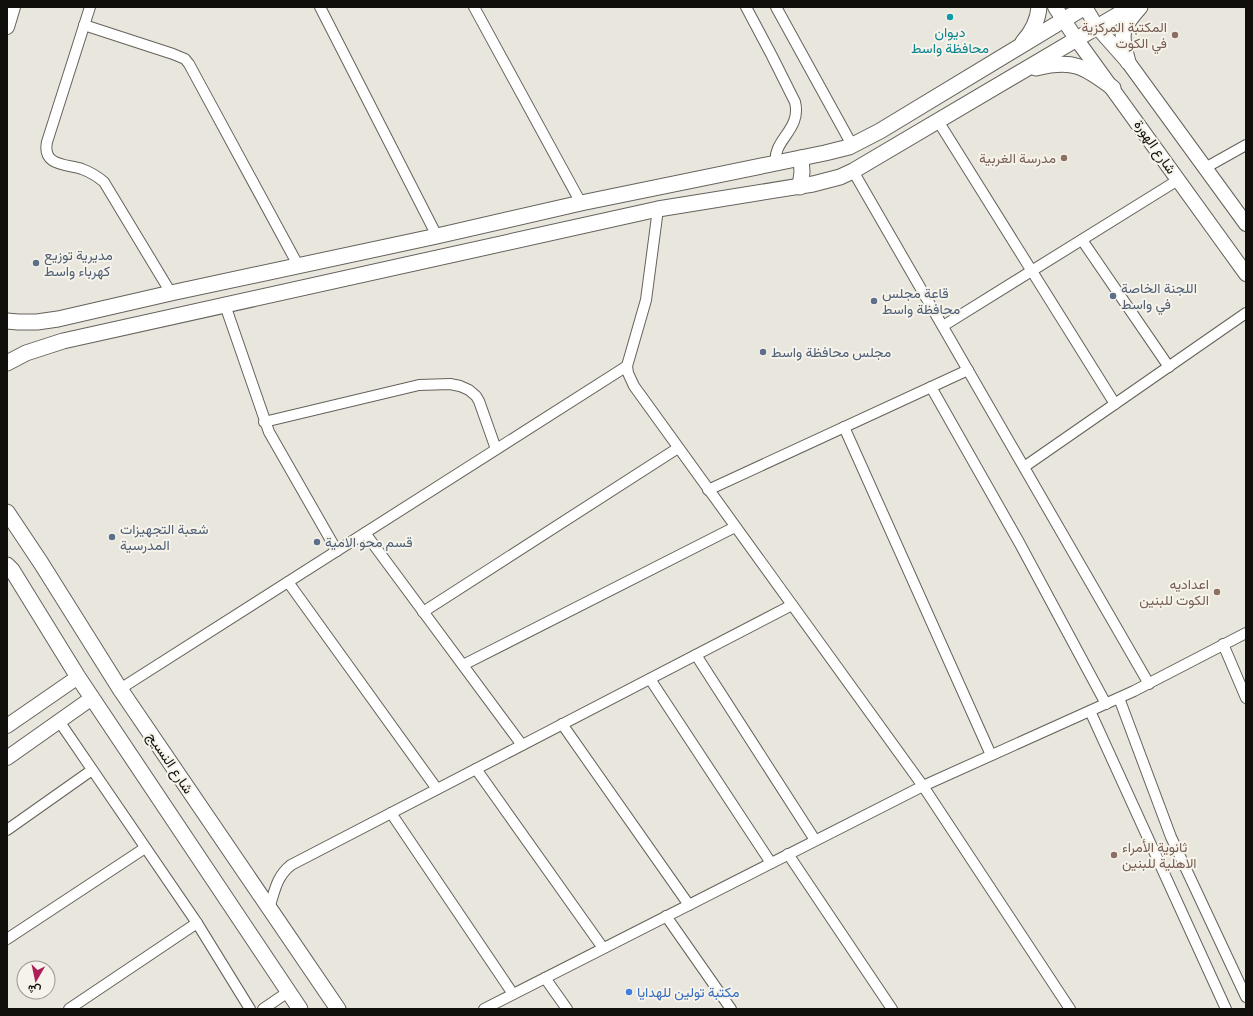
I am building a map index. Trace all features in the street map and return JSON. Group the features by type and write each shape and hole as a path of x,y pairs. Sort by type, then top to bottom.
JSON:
{"main road":[{"path":"7,27 13,7"},
{"path":"1019,47 1031,32 1037,19 1039,7"},
{"path":"11,321 37,322 58,319 581,203 839,149 852,145 880,131 1019,47 1059,13 1085,7"},
{"name":"شارع الهورة","path":"1085,7 1097,27 1128,62 1246,224"},
{"path":"10,363 63,341 224,305 658,209 826,181 853,171 1131,7"},
{"path":"1128,62 1123,42 1124,32 1127,22 1140,7"},
{"name":"شارع الهورة","path":"1059,13 1246,274"},
{"path":"1022,72 1050,65 1069,64 1092,72 1113,88"},
{"path":"800,186 802,172 801,158"},
{"path":"374,250 380,271"},
{"name":"شارع النسيج","path":"7,512 41,563 120,689 338,1009"},
{"name":"شارع النسيج","path":"7,565 12,570 78,677 300,1009"},
{"path":"7,726 78,677"},
{"path":"7,758 92,698"}],"street":[{"path":"90,7 47,142 47,152 50,158 54,161 82,169 97,176 104,182 170,293"},
{"path":"320,7 437,236"},
{"path":"474,7 581,203"},
{"path":"746,7 795,102 796,108 793,125 778,148 775,156 776,163"},
{"path":"776,7 852,145"},
{"path":"84,25 164,51 185,60 189,64 298,265"},
{"path":"938,121 1115,404"},
{"path":"1205,168 1246,145"},
{"path":"853,171 1149,684"},
{"path":"943,326 1178,180"},
{"path":"658,209 646,300 627,366 628,373 634,386 923,786 1070,1009"},
{"path":"1082,240 1169,367"},
{"path":"224,305 264,422 337,551"},
{"path":"1024,467 1246,314"},
{"path":"120,689 627,366"},
{"path":"708,490 968,370"},
{"path":"264,422 418,385 450,384 469,390 476,396 496,449"},
{"path":"931,387 1020,544 1106,704"},
{"path":"844,428 991,755"},
{"path":"423,612 678,448"},
{"path":"463,665 735,527"},
{"path":"365,533 522,745"},
{"path":"288,582 437,789"},
{"path":"269,908 281,874 291,865 792,605"},
{"path":"484,1009 923,786 1149,684 1246,633"},
{"path":"1224,644 1246,698"},
{"path":"696,655 815,840"},
{"path":"650,678 771,863"},
{"path":"1119,698 1171,836 1246,997"},
{"path":"1090,711 1226,1009"},
{"path":"59,721 197,923 250,1009"},
{"path":"562,724 689,905"},
{"path":"476,769 603,948"},
{"path":"7,830 92,770"},
{"path":"391,813 513,994"},
{"path":"7,940 145,848"},
{"path":"788,854 892,1009"},
{"path":"666,916 731,1009"},
{"path":"70,1009 197,923"},
{"path":"545,978 567,1009"},
{"path":"263,1009 288,992"}],"place":[{"name":"ديوان محافظة واسط","path":"950,17"},
{"name":"المكتبة المركزية في الكوت","path":"1175,35"},
{"name":"مدرسة الغربية","path":"1064,158"},
{"name":"مديرية توزيع كهرباء واسط","path":"36,263"},
{"name":"اللجنة الخاصة في واسط","path":"1113,296"},
{"name":"قاعة مجلس محافظة واسط","path":"874,301"},
{"name":"مجلس محافظة واسط","path":"763,352"},
{"name":"شعبة التجهيزات المدرسية","path":"112,537"},
{"name":"قسم محو الامية","path":"317,542"},
{"name":"اعداديه الكوت للبنين","path":"1217,592"},
{"name":"ثانوية الأمراء الاهلية للبنين","path":"1114,855"},
{"name":"مكتبة تولين للهدايا","path":"629,992"}]}
